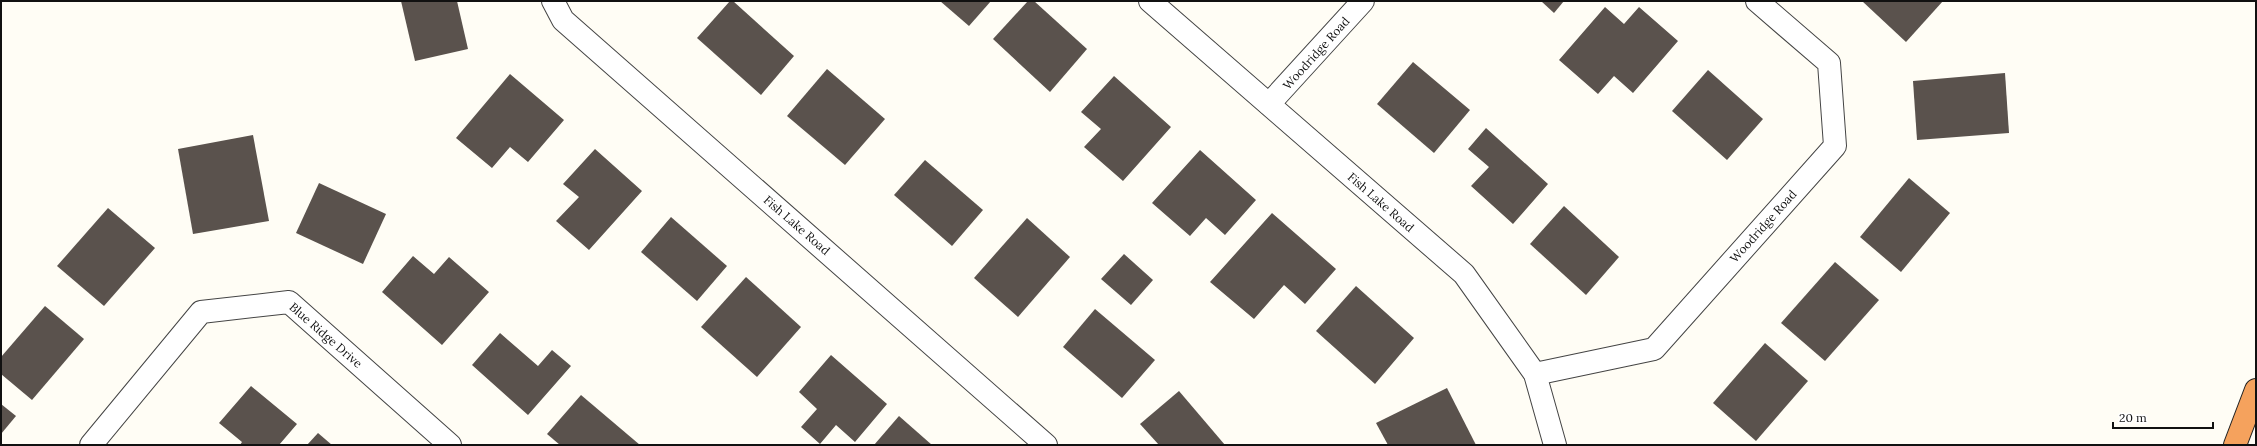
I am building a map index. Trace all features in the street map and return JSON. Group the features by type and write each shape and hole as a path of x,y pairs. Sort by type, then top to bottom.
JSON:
{"highway":[{"path":"2235,445 2256,390"}],"street":[{"name":"Fish Lake Road","path":"553,1 563,20 1046,445"},
{"name":"Fish Lake Road","path":"1150,1 1464,274 1535,374 1555,445"},
{"name":"Woodridge Road","path":"1269,104 1363,1"},
{"name":"Woodridge Road","path":"1535,374 1654,349 1835,146 1829,63 1757,1"},
{"name":"Blue Ridge Drive","path":"91,445 201,312 288,302 450,445"}],"building":[{"path":"401,1 457,1 468,49 415,61"},
{"path":"730,1 733,1 794,56 761,95 697,38"},
{"path":"940,1 991,1 969,26"},
{"path":"1028,1 1034,1 1087,49 1050,92 993,39"},
{"path":"1541,1 1564,1 1554,13"},
{"path":"1862,1 1943,1 1906,42"},
{"path":"1605,7 1624,24 1639,7 1678,41 1633,93 1614,76 1598,94 1559,60"},
{"path":"1413,62 1470,110 1434,153 1377,104"},
{"path":"827,69 885,119 845,165 787,116"},
{"path":"1708,70 1763,119 1727,160 1672,111"},
{"path":"2005,73 2009,133 1917,140 1913,81"},
{"path":"510,74 564,120 528,162 510,147 492,168 456,138"},
{"path":"1114,76 1171,127 1123,181 1084,147 1101,129 1081,112"},
{"path":"1486,128 1548,184 1513,224 1471,186 1489,167 1468,149"},
{"path":"253,135 269,221 193,234 178,149"},
{"path":"595,149 642,191 589,250 556,221 579,197 563,184"},
{"path":"1200,150 1256,200 1225,235 1206,218 1190,236 1152,203"},
{"path":"925,160 983,210 952,246 894,195"},
{"path":"1909,178 1950,213 1901,272 1860,237"},
{"path":"319,183 386,214 363,264 296,233"},
{"path":"1564,206 1619,257 1586,295 1530,244"},
{"path":"108,208 155,248 104,306 57,266"},
{"path":"1272,213 1336,269 1305,304 1284,285 1254,319 1210,282"},
{"path":"671,217 727,266 697,301 641,252"},
{"path":"1027,218 1070,257 1018,317 974,278"},
{"path":"1124,254 1153,280 1131,305 1101,279"},
{"path":"413,256 434,274 449,257 489,292 442,345 382,292"},
{"path":"1835,262 1879,300 1825,361 1781,323"},
{"path":"746,277 801,327 757,377 701,327"},
{"path":"1356,286 1414,338 1375,384 1316,331"},
{"path":"45,306 84,339 32,400 1,374 1,357"},
{"path":"1095,309 1155,360 1122,398 1063,347"},
{"path":"500,333 538,366 552,350 571,366 528,415 472,365"},
{"path":"1765,343 1808,381 1756,441 1713,403"},
{"path":"831,355 887,404 855,442 836,425 820,444 801,427 817,409 799,392"},
{"path":"251,386 297,424 279,445 240,445 242,442 219,423"},
{"path":"1447,388 1476,445 1388,445 1376,423"},
{"path":"1179,391 1225,445 1159,445 1140,424"},
{"path":"581,395 640,445 560,445 547,434"},
{"path":"1,404 16,416 1,434"},
{"path":"899,416 932,445 874,445"},
{"path":"318,433 332,445 307,445"}]}
